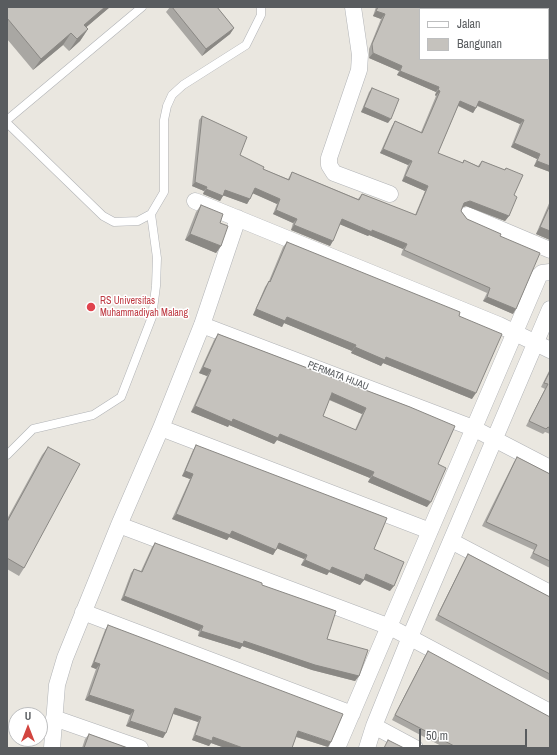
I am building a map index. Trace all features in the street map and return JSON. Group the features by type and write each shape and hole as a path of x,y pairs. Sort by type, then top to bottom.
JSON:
{"street":[{"path":"353,7 360,55 359,70 329,165 334,173 390,194"},
{"path":"195,201 515,332 543,346"},
{"path":"467,215 550,250"},
{"path":"52,748 57,685 65,658 119,525 161,428 202,324 238,218"},
{"path":"337,748 539,276 542,273 550,272"},
{"path":"367,748 374,726 410,637 494,438 543,346 550,309"},
{"name":"PERMATA HIJAU","path":"202,324 473,428 550,468"},
{"path":"161,428 430,531"},
{"path":"119,525 390,627 550,712"},
{"path":"451,541 550,593"},
{"path":"83,612 352,714"},
{"path":"54,718 140,748"},
{"path":"374,726 415,748"}],"lane":[{"path":"142,7 7,122 103,216 114,222 138,221 151,214 164,192 164,120 167,106 172,95 183,85 246,45 261,15 261,7"},
{"path":"7,455 33,429 93,415 121,397 152,317 156,286 157,258 151,214"}],"building":[{"path":"7,7 105,7 84,25 88,29 77,39 71,33 41,59 7,18"},
{"path":"172,7 217,7 234,28 206,49"},
{"path":"378,7 519,8 419,8 419,60 549,60 550,22 550,166 537,161 540,154 514,143 524,120 479,101 476,108 460,101 438,153 463,163 464,160 479,167 482,161 523,175 514,195 517,197 509,216 470,201 464,203 461,211 467,219 501,234 500,236 540,253 516,309 487,297 490,288 404,250 407,244 372,230 372,232 342,219 333,241 294,225 297,219 276,210 280,199 255,188 250,199 225,190 223,196 206,189 207,187 195,182 202,116 247,137 240,155 264,167 263,169 289,180 292,172 359,200 362,194 416,215 428,186 405,176 412,161 383,149 395,121 422,133 440,91 438,90 439,87 400,71 402,66 373,53 372,44 385,14 376,11"},
{"path":"372,88 399,99 391,119 364,107"},
{"path":"201,205 223,214 220,223 228,226 221,246 190,234"},
{"path":"550,205 550,231 540,227"},
{"path":"287,242 460,312 459,316 502,334 476,393 386,357 385,360 355,347 356,345 287,317 285,321 256,309 269,281 270,282"},
{"path":"218,334 410,407 455,426 438,464 446,468 431,502 372,476 374,472 280,434 278,438 233,419 232,422 195,406 211,370 203,367","holes":["332,393 366,408 356,430 323,416"]},
{"path":"550,371 550,428 548,427 546,429 529,421 548,384 544,383"},
{"path":"196,445 387,518 374,549 404,562 394,586 366,574 364,580 332,567 330,571 305,560 307,555 279,543 276,550 232,531 230,535 176,514 193,474 185,471"},
{"path":"48,447 80,464 24,568 7,558 7,522"},
{"path":"517,457 550,474 550,561 533,553 537,545 486,522"},
{"path":"155,543 262,583 262,585 336,611 327,639 368,650 359,676 315,665 244,641 243,644 201,631 203,626 124,596 134,569 142,572"},
{"path":"468,554 550,597 550,674 438,615"},
{"path":"108,625 343,714 331,742 298,731 292,748 243,748 213,737 212,741 195,735 201,717 175,708 166,733 130,721 134,710 89,695 100,664 94,662"},
{"path":"428,651 550,717 550,748 458,748 395,715"},
{"path":"89,734 128,748 84,748"},
{"path":"388,740 404,748 384,748"}],"place":[{"name":"RS Universitas Muhammadiyah Malang","path":"91,307"}]}
